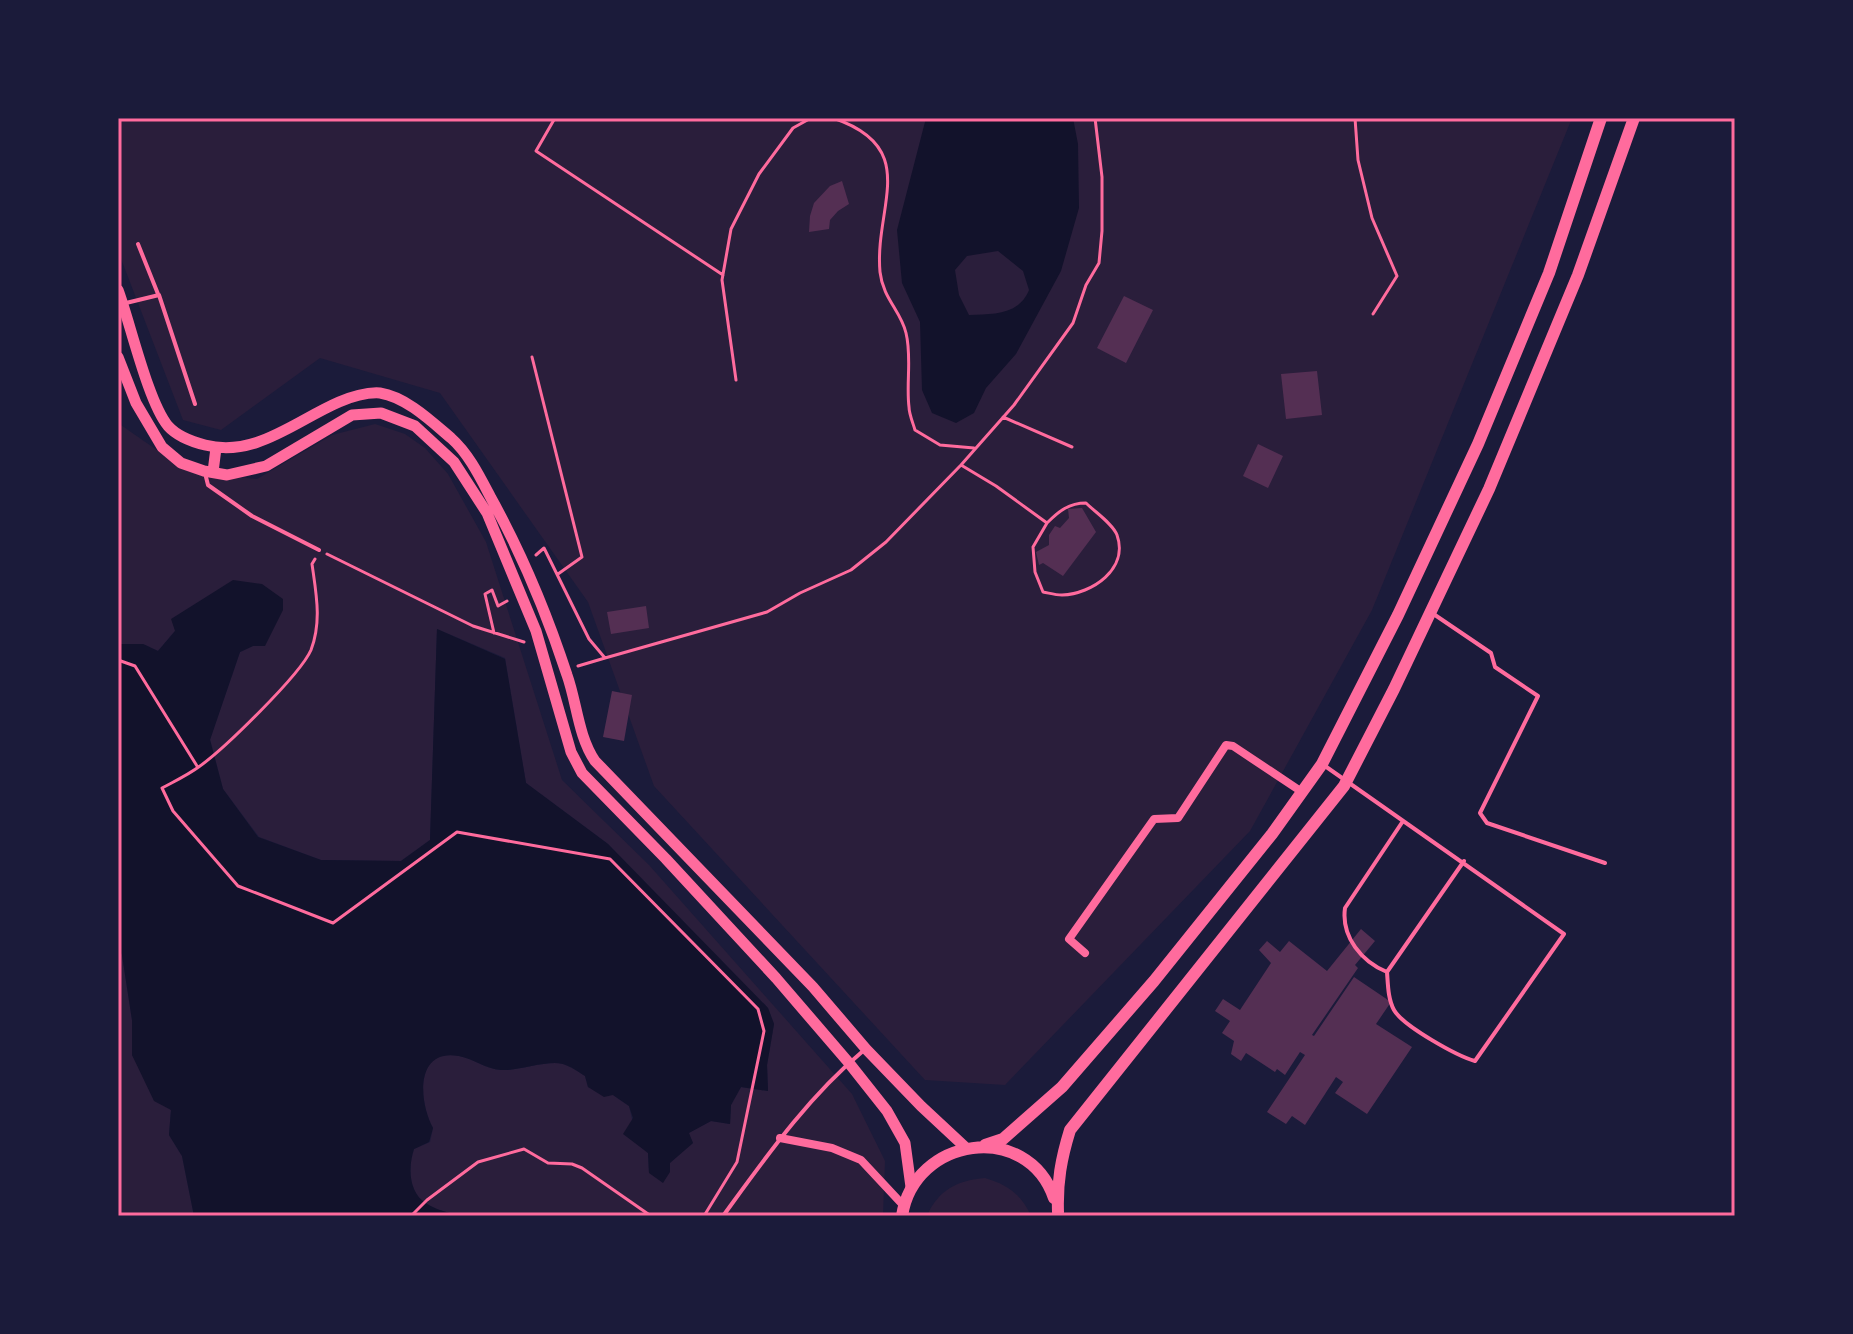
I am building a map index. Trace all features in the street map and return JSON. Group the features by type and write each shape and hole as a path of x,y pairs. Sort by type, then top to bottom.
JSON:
{"main road":[{"path":"903,1211 911,1187 921,1173 939,1159 965,1147 1003,1139 1062,1087 1154,981 1272,834 1322,764 1398,615 1478,444 1549,273 1601,118"},
{"path":"1059,1214 1057,1184 1070,1130 1346,781 1489,489 1578,275 1634,118"},
{"path":"120,296 155,400 168,426 191,442 237,449 261,443 313,413 351,397 379,393 404,402 454,441 474,467 516,543 565,670 586,747 595,761 813,987 866,1049 965,1147"},
{"path":"118,357 136,403 162,447 181,463 208,472 227,475 266,466 352,415 381,413 415,426 454,462 487,513 536,631 571,752 582,773 776,978 849,1063 887,1111 905,1143 911,1187"},
{"path":"208,472 216,448"},
{"path":"549,674 565,670"},
{"path":"985,1145 1009,1152 1032,1165 1049,1185 1059,1214"}],"street":[{"path":"1085,953 1069,939 1154,819 1178,818 1226,745 1233,746 1302,792"},
{"path":"780,1138 832,1148 861,1160 903,1211"}],"lane":[{"path":"138,244 159,295 195,404"},
{"path":"120,296 159,295"},
{"path":"208,472 208,485 252,516 319,550"},
{"path":"1430,612 1491,653 1495,667 1538,696 1480,813 1487,823 1605,863"},
{"path":"1322,764 1464,861 1564,934 1475,1061 1462,1057 1399,1017 1392,1006 1387,972 1464,861"},
{"path":"1387,972 1371,965 1359,953 1343,924 1345,908 1403,821"},
{"path":"723,1216 780,1138 817,1094 866,1049"}],"path":[{"path":"555,118 536,151 723,275"},
{"path":"736,380 723,275 731,229 759,174 793,128 811,118"},
{"path":"833,118 852,124 882,149 890,177 882,223 880,270 883,292 906,332 909,408 915,430 940,445 974,448"},
{"path":"565,670 767,612 851,570 886,542 961,465 1003,417 1073,323 1086,285 1099,263 1102,177 1095,118"},
{"path":"1355,118 1358,160 1372,218 1397,276 1373,314"},
{"path":"532,357 582,557 558,574"},
{"path":"1003,417 1072,447"},
{"path":"961,465 1047,523"},
{"path":"1076,503 1086,503 1117,532 1120,556 1112,570 1095,586 1063,595 1043,592 1035,572 1033,547 1047,523 1060,510 1076,503"},
{"path":"539,565 534,557 544,548 589,639 605,658"},
{"path":"524,642 473,626 319,550 312,564 319,613 310,651 288,681 221,749 162,788 173,811 238,886 333,923 457,832 610,859 758,1009 764,1031 737,1162 704,1216"},
{"path":"494,633 485,594 492,590 498,606 508,602 505,594"},
{"path":"118,660 135,666 198,767"},
{"path":"411,1216 427,1200 478,1162 524,1149 548,1163 572,1164 582,1168 651,1216"}],"shaded area":[{"path":"118,118 1572,118 1372,610 1250,831 1005,1085 925,1080 654,786 588,602 440,393 320,358 221,430 183,420 118,251"},
{"path":"926,118 1073,118 1078,144 1079,208 1061,271 1016,354 986,388 974,413 956,423 932,413 922,390 920,322 902,283 897,230","holes":["998,251 1023,271 1029,290 1019,304 1004,312 969,315 959,295 955,270 967,256"]},
{"path":"118,423 187,471 257,479 332,435 375,424 405,434 425,448 448,474 486,542 562,780 649,865 852,1094 885,1161 883,1216 458,1216 434,1208 421,1199 413,1187 411,1164 414,1149 430,1142 433,1128 423,1092 427,1068 434,1060 444,1055 459,1056 501,1070 549,1063 571,1068 585,1076 588,1087 613,1095 629,1106 638,1144 648,1153 649,1173 669,1163 693,1143 688,1133 711,1121 730,1124 731,1105 741,1087 768,1091 767,1065 774,1024 768,1008 608,844 526,783 505,658 437,629 430,840 401,861 321,860 259,837 223,789 210,739 240,652 253,646 175,631 158,651 143,644 118,644"},
{"path":"233,580 262,584 283,599 283,610 265,646 253,646 240,652 210,740 223,789 258,837 321,860 401,861 430,840 437,629 505,659 526,783 608,844 768,1008 774,1024 767,1065 768,1091 741,1087 731,1105 730,1124 711,1121 689,1133 693,1143 670,1163 670,1172 663,1183 649,1173 648,1153 623,1134 633,1118 629,1106 613,1095 604,1097 588,1087 585,1076 574,1069 556,1063 501,1070 459,1056 444,1056 434,1060 427,1069 423,1092 433,1128 429,1142 414,1149 410,1171 413,1187 421,1199 434,1208 458,1216 194,1216 182,1156 169,1135 171,1110 154,1101 132,1055 132,1020 118,945 118,644 143,644 158,651 175,631 171,619"},
{"path":"118,945 132,1020 132,1055 171,1110 169,1135 182,1156 194,1216 118,1216"},
{"path":"985,1178 1013,1191 1031,1216 927,1216 937,1199 950,1188"}],"building":[{"path":"842,181 849,204 830,220 829,229 809,232 814,203 830,186"},
{"path":"1124,296 1153,310 1126,363 1097,348"},
{"path":"1317,371 1322,415 1286,419 1281,374"},
{"path":"1258,444 1283,456 1268,488 1243,476"},
{"path":"1082,508 1096,532 1063,576 1043,563 1039,565 1036,552 1049,545 1049,535 1055,526 1060,528 1069,518 1068,509"},
{"path":"646,606 649,628 611,634 607,612"},
{"path":"612,691 632,695 624,741 603,737"},
{"path":"1361,929 1375,941 1355,965 1358,968 1312,1035 1354,977 1391,1002 1376,1024 1412,1047 1367,1114 1335,1093 1343,1082 1336,1077 1305,1125 1292,1116 1286,1124 1267,1112 1305,1055 1300,1052 1285,1075 1246,1053 1241,1061 1231,1054 1234,1041 1222,1033 1230,1021 1215,1011 1223,999 1240,1010 1271,963 1259,950 1267,941 1280,952 1289,941 1327,971"}]}
